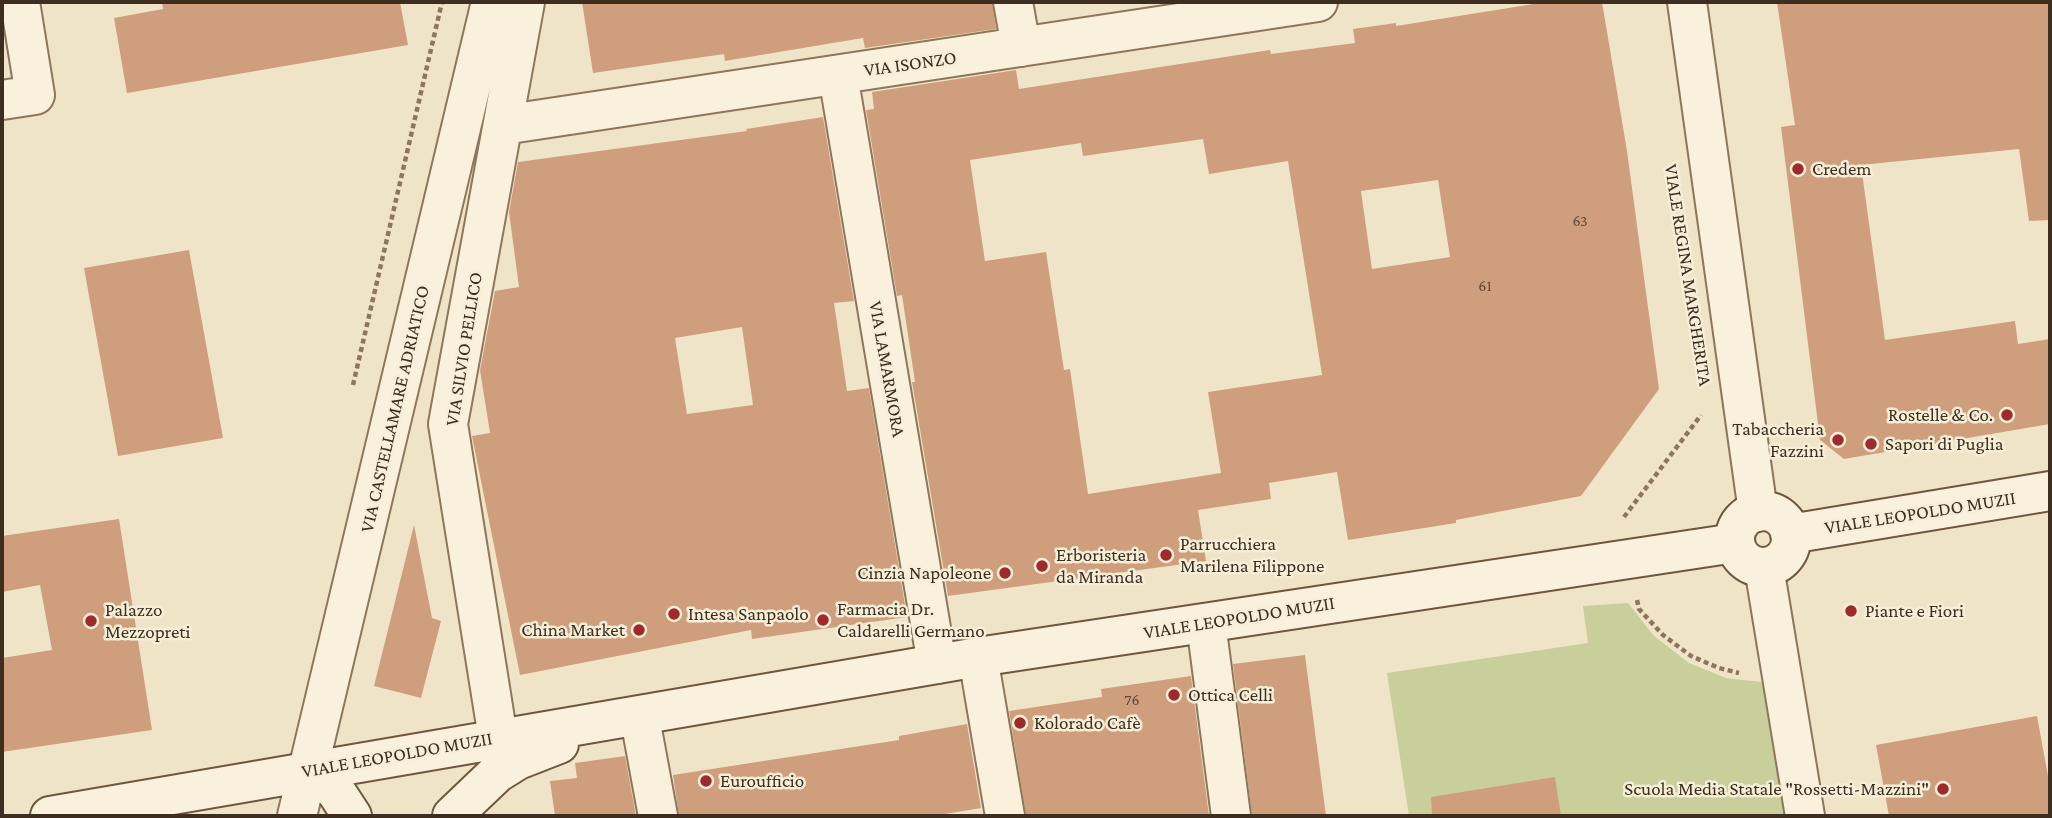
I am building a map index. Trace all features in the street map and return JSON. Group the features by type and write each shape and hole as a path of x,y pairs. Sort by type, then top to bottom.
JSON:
{"street":[{"path":"19,98 20,2"},
{"name":"VIA CASTELLAMARE ADRIATICO","path":"297,816 491,2"},
{"name":"VIA SILVIO PELLICO","path":"498,738 449,424 525,2"},
{"path":"1013,2 1021,47"},
{"name":"VIA ISONZO","path":"503,125 1318,2"},
{"name":"VIALE REGINA MARGHERITA","path":"1687,2 1758,512"},
{"name":"VIA LAMARMORA","path":"838,75 937,664"},
{"name":"VIALE LEOPOLDO MUZII","path":"1790,534 2050,491"},
{"path":"1758,512 1775,514 1787,526 1790,534 1787,553 1773,565 1764,567 1742,558 1735,543 1739,526 1750,514 1758,512"},
{"name":"VIALE LEOPOLDO MUZII","path":"50,816 978,657 1735,543"},
{"path":"1764,567 1805,816"},
{"path":"1206,623 1231,816"},
{"path":"978,657 1005,816"},
{"name":"VIALE LEOPOLDO MUZII","path":"452,816 488,780 518,760 601,731 724,708 743,696"},
{"path":"641,724 658,816"},
{"path":"307,771 335,790 352,816"}],"path":[{"path":"353,388 442,2"},
{"name":"VIALE REGINA MARGHERITA","path":"1630,559 1621,520 1708,405"},
{"path":"1630,559 1639,610 1662,635 1691,656 1719,668 1748,674"}],"green space":[{"path":"1628,603 1654,636 1689,663 1726,678 1770,683 1790,816 1409,816 1387,673 1588,643 1583,606"}],"building":[{"path":"162,2 400,2 408,45 127,93 114,18 163,9"},
{"path":"582,2 992,2 996,29 865,48 863,38 725,61 724,54 593,73"},
{"path":"1546,2 1602,2 1627,151 1659,389 1581,496 1456,520 1456,523 1348,540 1337,472 1269,483 1271,499 1198,510 1206,561 948,596 912,382 915,382 902,295 897,296 866,110 874,109 872,92 1016,70 1019,89 1270,50 1271,54 1355,43 1353,29 1396,23 1396,26","holes":["1203,139 1209,174 1288,161 1322,375 1208,392 1221,473 1088,494 1070,369 1064,370 1046,252 985,261 970,160 1081,143 1083,156","1438,180 1450,257 1372,269 1361,191"]},
{"path":"1777,2 2050,2 2050,220 2029,221 2019,149 1861,165 1885,340 2015,321 2018,344 2050,339 2050,424 1844,459 1820,440 1781,127 1795,125"},
{"path":"823,117 854,301 834,303 847,391 869,388 907,617 752,639 751,630 520,675 472,436 490,433 480,370 495,291 519,287 509,212 518,162 747,131 746,129","holes":["742,327 753,405 687,414 675,338"]},
{"path":"189,250 223,438 118,456 84,268"},
{"name":"Palazzo Mezzopreti","path":"119,519 152,730 2,752 2,658 52,650 40,585 2,592 2,536"},
{"path":"414,525 432,618 441,621 421,698 374,686"},
{"path":"1305,655 1326,816 1252,816 1233,664"},
{"path":"1191,676 1209,816 1026,816 1009,711 1102,697 1101,689"},
{"path":"2037,716 2050,787 2050,816 1889,816 1876,745"},
{"path":"967,724 981,808 933,816 679,816 673,775 899,740 899,736"},
{"path":"625,756 636,816 555,816 550,781 577,778 575,763"},
{"path":"1555,777 1561,816 1432,816 1431,797"}],"place":[{"name":"Credem","path":"1798,169"},
{"name":"Rostelle & Co.","path":"2007,415"},
{"name":"Tabaccheria Fazzini","path":"1838,440"},
{"name":"Sapori di Puglia","path":"1871,444"},
{"name":"Parrucchiera Marilena Filippone","path":"1166,555"},
{"name":"Erboristeria da Miranda","path":"1042,566"},
{"name":"Cinzia Napoleone","path":"1005,573"},
{"name":"Piante e Fiori","path":"1851,611"},
{"name":"Intesa Sanpaolo","path":"674,614"},
{"name":"Farmacia Dr. Caldarelli Germano","path":"823,620"},
{"name":"Palazzo Mezzopreti","path":"91,621"},
{"name":"China Market","path":"639,630"},
{"name":"Ottica Celli","path":"1174,695"},
{"name":"Kolorado Cafè","path":"1020,723"},
{"name":"Euroufficio","path":"706,781"},
{"name":"Scuola Media Statale \"Rossetti-Mazzini\"","path":"1943,789"}]}
